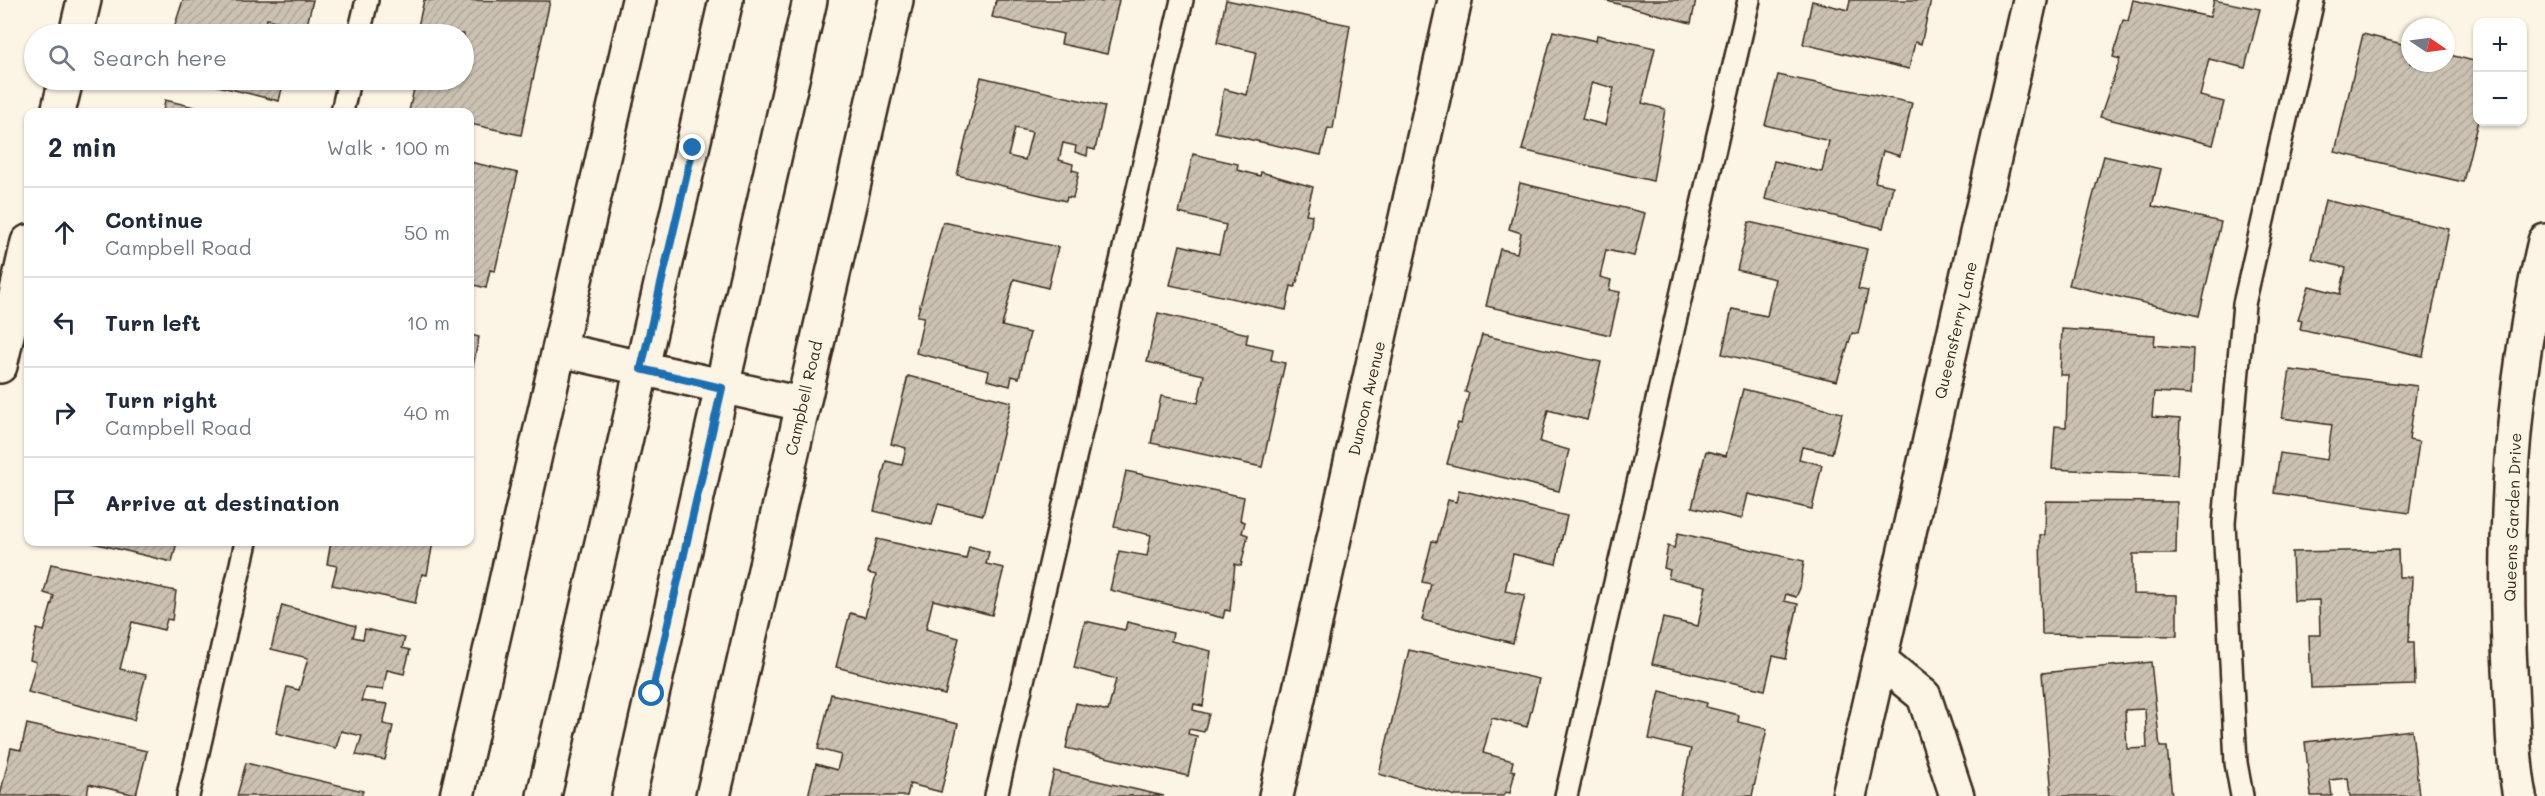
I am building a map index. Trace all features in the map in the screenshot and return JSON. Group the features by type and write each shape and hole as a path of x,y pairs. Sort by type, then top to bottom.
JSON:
{"street":[{"path":"78,24 84,0"},
{"path":"457,796 561,350 639,0"},
{"path":"544,796 726,0"},
{"path":"629,796 810,0"},
{"name":"Campbell Road","path":"713,796 801,404 896,0"},
{"name":"Dunoon Avenue","path":"1276,796 1455,0"},
{"name":"Queensferry Lane","path":"1849,796 2030,0"},
{"path":"59,108 64,90"},
{"name":"Queens Garden Drive","path":"2520,796 2516,773 2507,633 2509,532 2517,414 2531,300 2545,241"},
{"path":"0,366 24,260"},
{"path":"561,350 801,404"},
{"path":"1881,660 1924,696 1956,796"}],"lane":[{"path":"361,24 367,0"},
{"path":"996,796 1182,0"},
{"path":"1566,796 1749,0"},
{"path":"2242,796 2236,763 2224,523 2244,304 2313,0"},
{"path":"343,108 347,90"},
{"path":"188,796 245,546"}],"building":[{"path":"183,0 313,0 307,24 286,24 267,19 266,24 175,24"},
{"path":"424,0 550,1 521,135 474,125 474,108 410,108 414,90 474,90 474,24 419,24"},
{"path":"996,0 1093,0 1102,2 1103,0 1119,0 1107,54 1061,44 1063,34 992,17"},
{"path":"1226,0 1350,25 1333,129 1328,128 1321,155 1215,132 1224,89 1247,95 1256,52 1217,43"},
{"path":"1603,0 1696,0 1691,23"},
{"path":"1850,0 1931,0 1921,44 1915,42 1909,69 1803,44 1812,1 1848,10"},
{"path":"2133,0 2210,17 2214,0 2260,9 2245,68 2209,59 2200,96 2224,102 2213,145 2100,117 2120,59 2113,57 2123,20 2128,21"},
{"path":"1553,31 1596,41 1597,35 1655,48 1642,103 1665,109 1653,181 1522,150","holes":["1592,82 1614,88 1605,125 1582,119"]},
{"path":"2363,34 2401,44 2401,72 2455,72 2455,56 2473,61 2473,126 2477,126 2463,182 2335,152"},
{"path":"1778,75 1912,103 1900,156 1883,151 1875,182 1893,186 1883,228 1765,199 1774,161 1822,172 1829,141 1765,125"},
{"path":"981,77 1105,106 1095,150 1088,148 1087,156 1075,152 1076,146 1063,143 1059,160 1073,164 1072,170 1079,172 1073,198 1067,197 1066,201 957,175","holes":["1015,128 1032,132 1025,160 1008,156"]},
{"path":"234,90 282,90 279,101"},
{"path":"165,100 198,108 164,108"},
{"path":"1193,154 1238,164 1237,170 1260,176 1261,172 1313,187 1306,214 1312,215 1311,226 1298,279 1295,287 1291,286 1286,310 1170,285 1180,245 1219,254 1226,225 1179,213"},
{"path":"2104,156 2161,169 2152,206 2221,222 2199,316 2069,285"},
{"path":"474,163 518,173 495,271 490,270 486,288 474,285"},
{"path":"1520,183 1645,213 1634,256 1606,250 1600,277 1611,280 1609,290 1620,292 1610,335 1486,306 1500,249 1517,253 1521,233 1509,229"},
{"path":"2325,200 2449,229 2423,356 2300,329 2302,320 2298,319 2309,286 2340,294 2346,268 2312,259"},
{"path":"943,222 1058,247 1048,288 1014,279 1002,326 1030,333 1019,378 1012,376 1010,386 987,380 989,371 916,353 924,317 917,316"},
{"path":"1749,222 1867,249 1858,289 1868,291 1858,334 1852,333 1837,381 1722,354 1732,309 1767,316 1775,279 1737,270"},
{"path":"1158,313 1248,334 1246,343 1273,349 1271,360 1285,363 1262,467 1151,443 1161,396 1198,403 1204,375 1147,362"},
{"path":"2062,329 2155,335 2154,345 2193,349 2191,394 2154,392 2152,417 2180,419 2177,475 2052,469 2055,426 2066,427 2068,375 2060,375"},
{"path":"1482,335 1601,362 1587,420 1548,410 1540,442 1569,450 1559,491 1447,464 1458,423 1461,424 1469,393 1465,392"},
{"path":"474,336 479,337 474,361"},
{"path":"2290,370 2417,386 2409,440 2419,442 2409,513 2274,493 2280,453 2327,460 2332,425 2282,418"},
{"path":"908,376 1011,402 983,515 938,504 932,525 874,511 886,461 902,465 906,448 891,444"},
{"path":"1743,389 1842,413 1832,453 1802,447 1799,459 1822,465 1812,509 1748,494 1742,519 1692,507 1706,451 1726,456"},
{"path":"1126,471 1244,497 1240,520 1245,522 1242,533 1248,535 1241,566 1235,564 1230,611 1225,610 1223,618 1110,590 1119,551 1147,556 1151,535 1114,527"},
{"path":"1459,490 1567,516 1556,564 1513,554 1505,591 1525,595 1513,643 1422,620 1431,584 1422,582 1432,541 1437,542 1448,500 1456,502"},
{"path":"2046,501 2177,502 2176,554 2133,554 2133,594 2177,595 2177,636 2042,634 2040,535 2045,535"},
{"path":"1678,533 1804,561 1800,588 1796,597 1786,594 1784,601 1798,604 1786,659 1773,656 1765,690 1652,664 1663,618 1698,626 1706,586 1668,578 1670,570 1664,568 1668,546 1674,548"},
{"path":"877,539 966,559 969,546 989,552 986,564 1004,568 992,615 933,600 926,629 959,638 945,695 836,667 850,613 865,617 876,575 868,573"},
{"path":"106,546 176,546 172,562"},
{"path":"330,546 432,546 427,575 422,574 415,603 332,585 337,566 327,564"},
{"path":"2398,550 2399,577 2412,577 2409,642 2414,642 2415,685 2311,688 2309,635 2320,635 2319,600 2294,601 2292,552"},
{"path":"51,564 176,591 172,620 167,619 164,630 132,622 120,669 146,675 134,720 28,692 36,662 30,660 37,629 44,631 54,596 44,593"},
{"path":"282,605 356,626 353,637 363,639 365,629 405,638 402,648 410,650 404,674 387,670 383,690 365,688 361,701 388,704 383,724 393,726 385,760 356,755 362,736 341,731 336,748 276,733 287,687 299,690 308,658 271,649"},
{"path":"1085,621 1125,630 1127,622 1173,633 1171,641 1211,651 1203,706 1194,704 1193,710 1209,714 1204,732 1189,729 1188,734 1197,736 1188,776 1066,748 1076,703 1108,711 1116,679 1074,668"},
{"path":"1409,650 1539,679 1527,727 1492,718 1483,753 1513,761 1511,770 1515,771 1510,793 1506,792 1504,796 1456,796 1379,774"},
{"path":"2151,662 2160,747 2167,747 2172,796 2052,796 2042,673","holes":["2145,709 2147,748 2127,749 2125,710"]},
{"path":"1660,691 1707,703 1706,707 1739,715 1738,722 1767,729 1752,796 1680,796 1691,749 1649,739"},
{"path":"831,694 958,724 941,792 910,784 907,796 808,796 816,764 837,770 841,755 818,749"},
{"path":"27,724 147,751 136,795 89,784 87,796 0,796 11,748 21,750"},
{"path":"2412,730 2419,796 2350,796 2348,778 2330,780 2332,796 2311,796 2305,742"},
{"path":"246,763 363,791 361,796 237,796"},
{"path":"1054,771 1164,796 1048,796"}],"route":[{"path":"652,694 722,388 641,369 693,148"}]}
